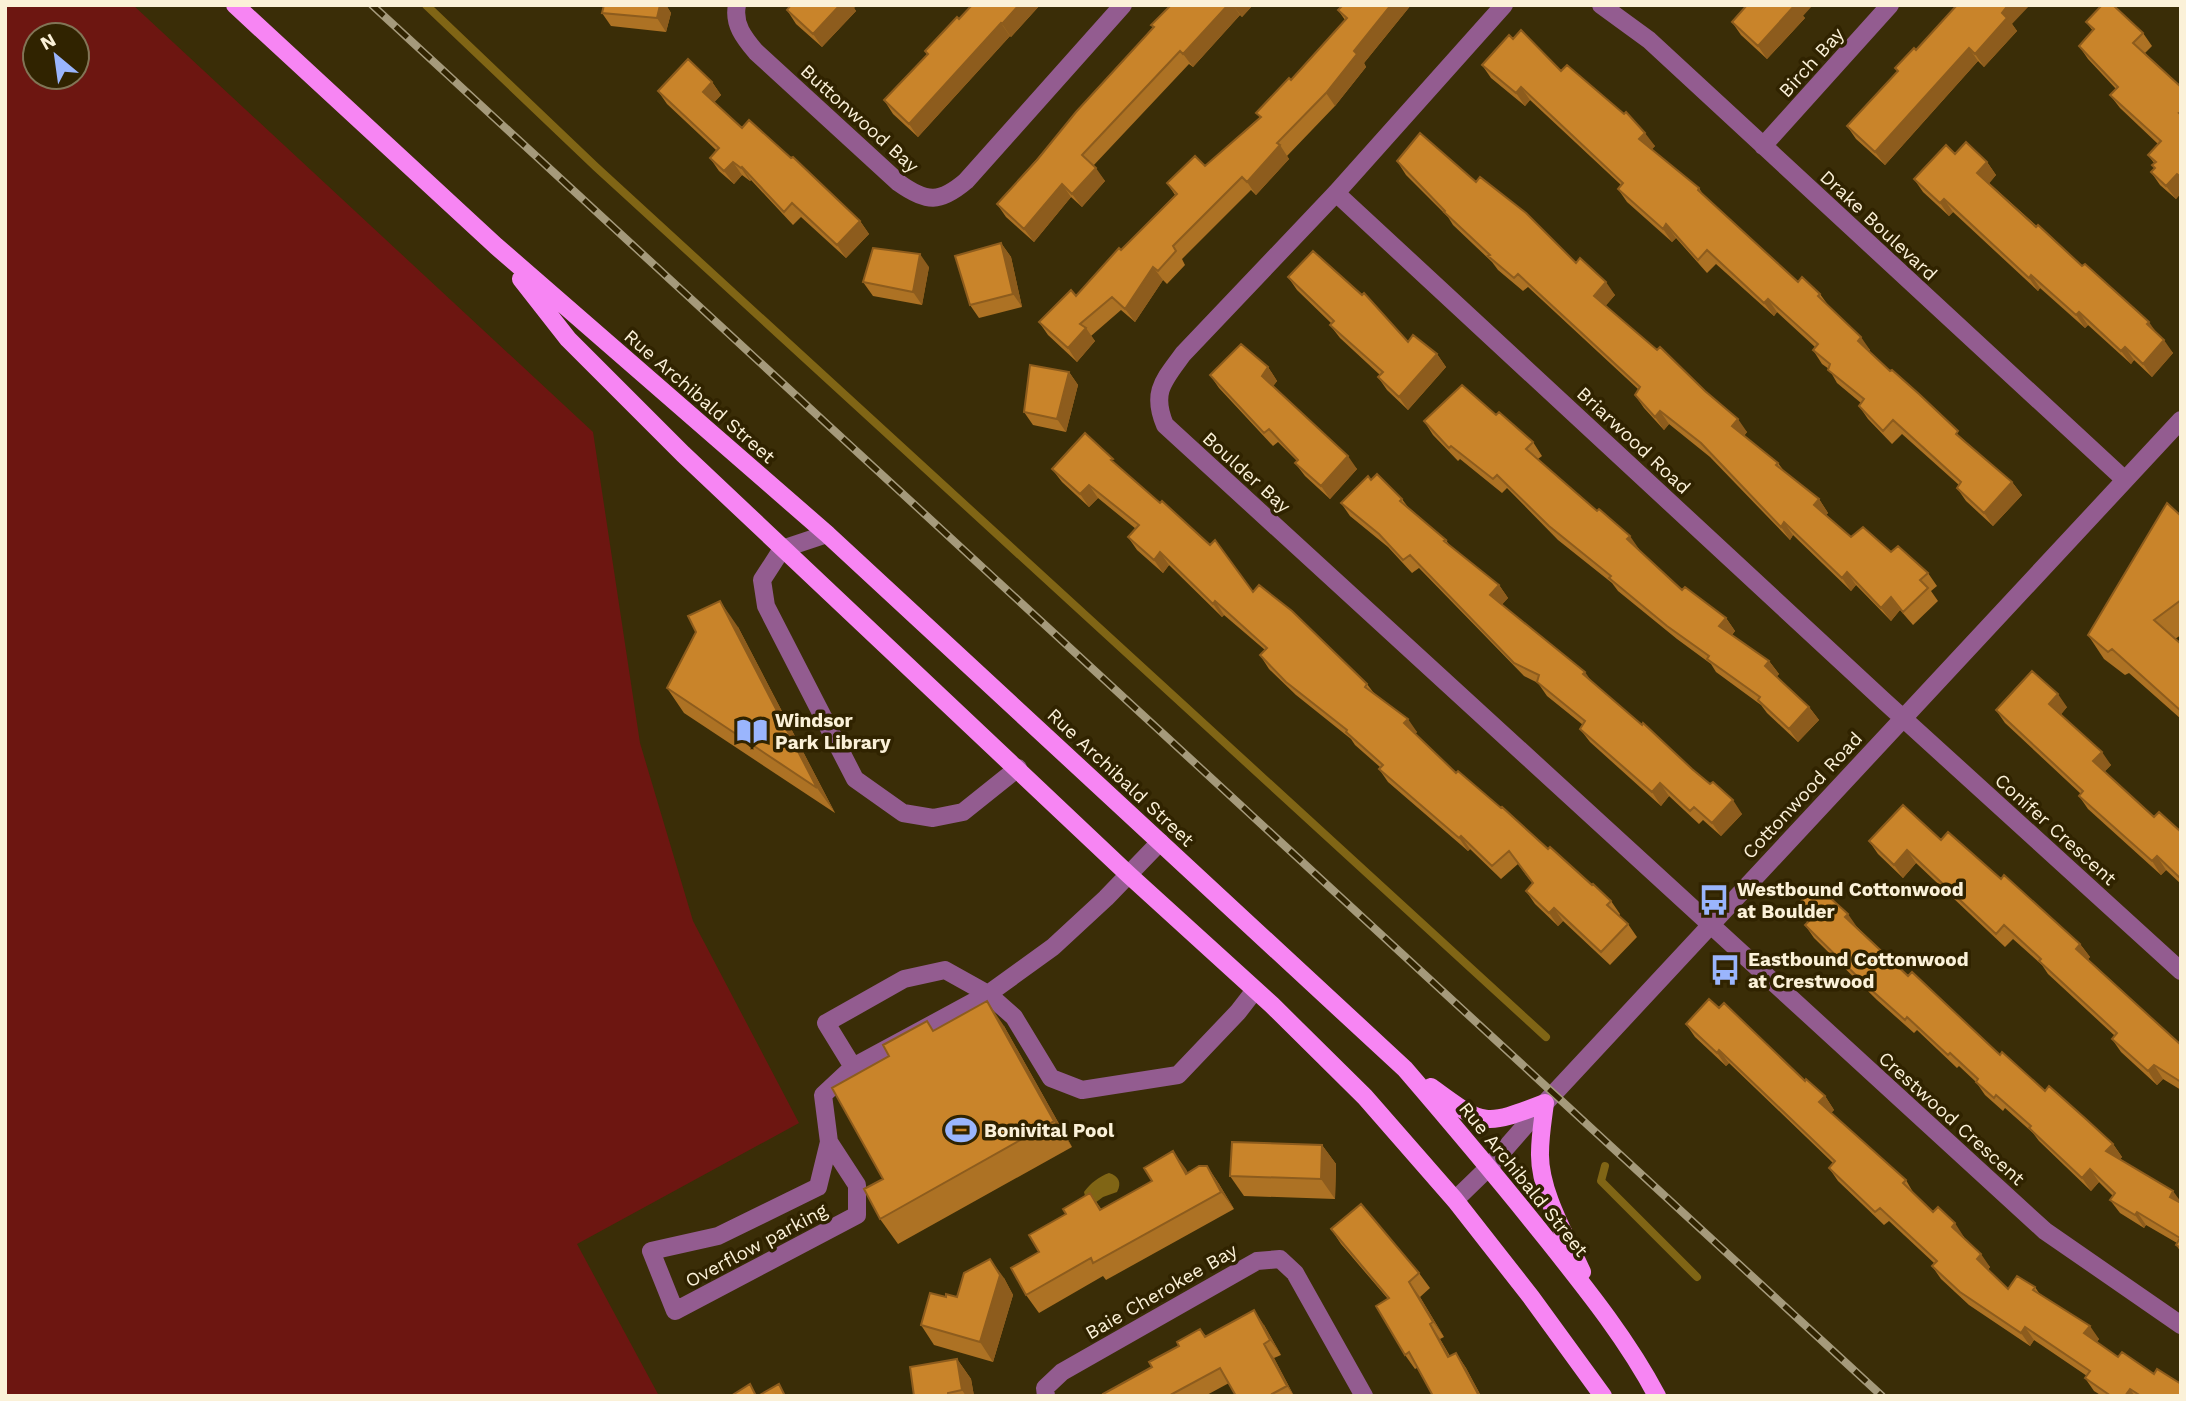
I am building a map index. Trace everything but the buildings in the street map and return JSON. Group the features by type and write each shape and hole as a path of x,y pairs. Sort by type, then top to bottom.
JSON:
{"main road":[{"name":"Rue Archibald Street","path":"235,5 496,246 827,534 1405,1069 1489,1167 1592,1295 1657,1396"},
{"name":"Rue Archibald Street","path":"496,246 568,339 683,454 1129,875 1272,1005 1365,1097 1455,1200 1531,1297 1603,1396"},
{"path":"1405,1069 1466,1113 1483,1120 1504,1118 1545,1103 1539,1154 1543,1177 1552,1205 1592,1295"}],"street":[{"name":"Buttonwood Bay","path":"737,5 739,29 756,52 899,183 917,196 941,198 966,181 1123,5"},
{"name":"Boulder Bay","path":"1504,5 1336,193 1183,354 1162,382 1158,395 1158,411 1165,425 1709,925"},
{"name":"Drake Boulevard","path":"1601,5 1648,40 2125,480"},
{"name":"Birch Bay","path":"1763,146 1890,5"},
{"name":"Briarwood Road","path":"1336,193 1904,718"},
{"name":"Cottonwood Road","path":"1455,1200 1489,1167 1709,925 2181,420"},
{"path":"827,534 782,549 762,580 766,606 855,779 903,813 933,818 963,812 1018,768"},
{"name":"Conifer Crescent","path":"1904,718 2181,971"},
{"path":"1160,842 1053,947 988,994 853,1067 825,1023 904,979 945,970 988,994 1014,1017 1051,1078 1082,1090 1178,1075 1238,1012 1255,990"},
{"name":"Crestwood Crescent","path":"1709,925 2045,1231 2181,1325"},
{"name":"Overflow parking","path":"829,1142 857,1185 856,1215 676,1311 651,1251 718,1236 818,1187 829,1142 823,1095 853,1067"},
{"name":"Baie Cherokee Bay","path":"1046,1396 1045,1388 1062,1372 1257,1261 1280,1259 1295,1273 1364,1396"}],"shaded area":[{"path":"5,5 133,5 593,432 640,743 693,921 799,1123 577,1244 659,1396 5,1396"},
{"path":"1109,1173 1119,1180 1117,1192 1095,1203 1086,1200 1084,1192 1098,1178"}],"waterway":[{"path":"426,5 596,167 1546,1037"},
{"path":"1605,1166 1601,1181 1697,1277"}],"railway":[{"path":"372,5 1882,1396"}],"place":[{"name":"Windsor Park Library","path":"752,731"},
{"name":"Westbound Cottonwood at Boulder","path":"1714,900"},
{"name":"Eastbound Cottonwood at Crestwood","path":"1725,970"},
{"name":"Bonivital Pool","path":"961,1130"}]}
